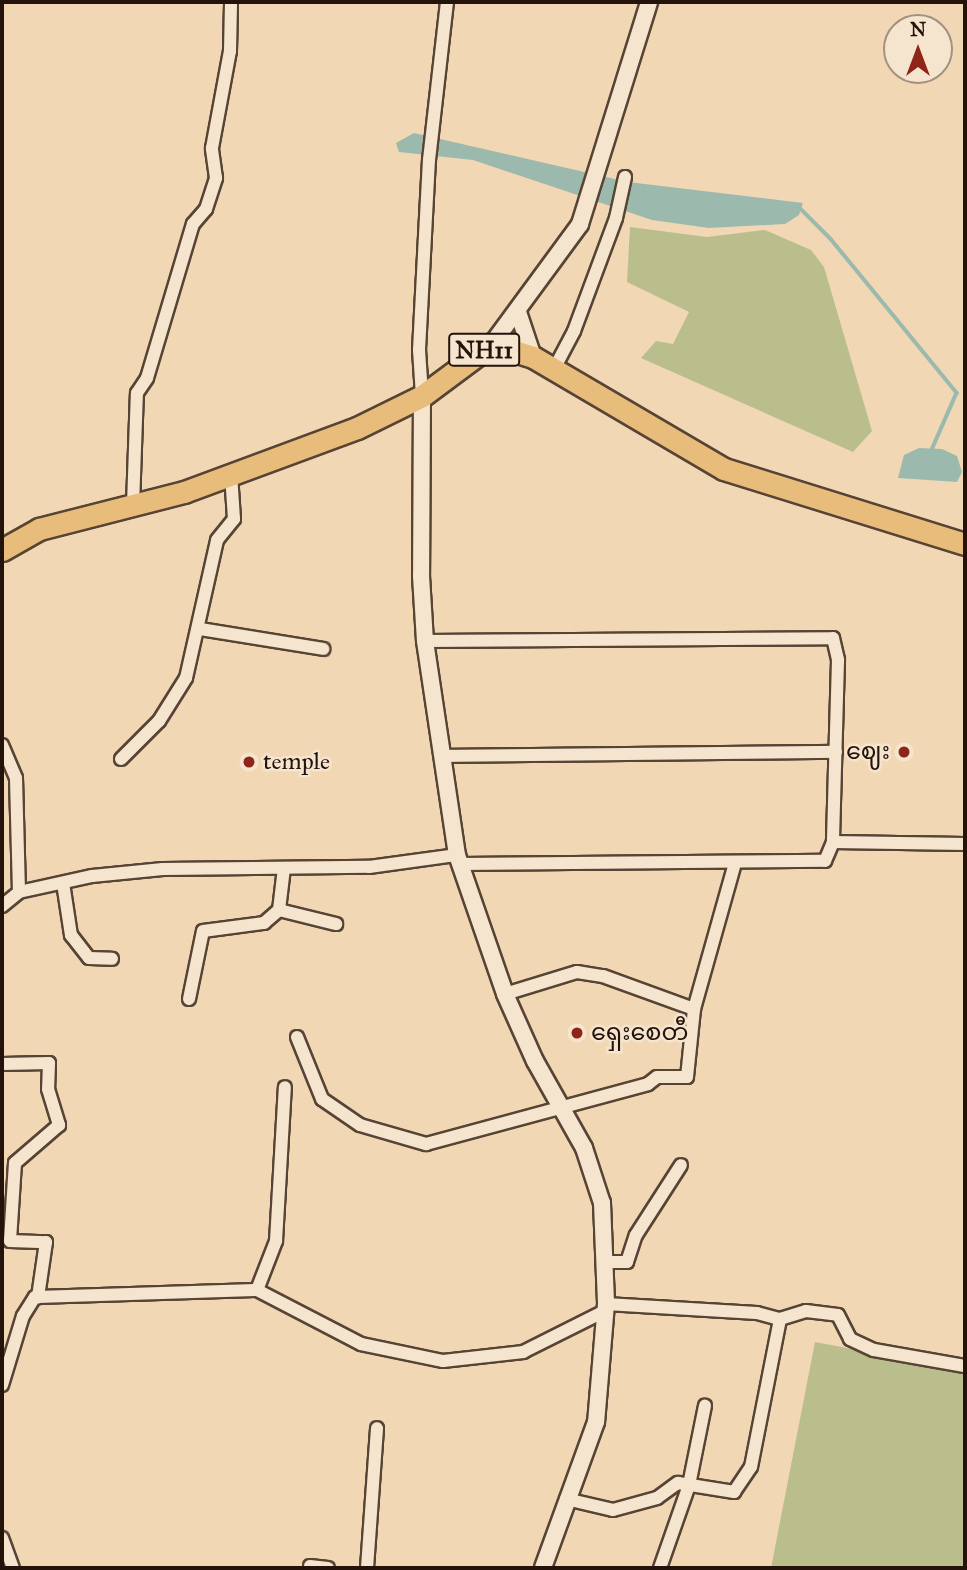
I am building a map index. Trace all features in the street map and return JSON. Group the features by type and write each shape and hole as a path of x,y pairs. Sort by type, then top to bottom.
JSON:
{"highway":[{"name":"NH11","path":"2,550 38,529 133,505 231,474 358,428 422,396 492,344 533,357 724,468 965,544"}],"street":[{"path":"133,505 137,393 147,378 192,224 206,209 216,178 212,148 230,51 231,2"},
{"path":"447,2 429,160 419,349 422,396 421,576 425,641 458,859 505,994 584,1148 602,1203 605,1308 596,1422 543,1568"},
{"path":"492,344 580,224 633,62 649,2"},
{"path":"554,369 574,331 616,218 625,177"},
{"path":"518,312 533,357"},
{"path":"121,759 159,721 186,678 200,629 217,540 234,519 231,474"},
{"path":"200,629 323,649"},
{"path":"2,906 19,892 163,869 369,867 458,859 735,863 825,861 833,842 838,660 833,638 425,641"},
{"path":"2,745 16,778 19,892"},
{"path":"442,755 836,752"},
{"path":"833,842 965,844"},
{"path":"297,1037 323,1098 360,1125 426,1144 649,1084 657,1077 687,1077 694,1009 735,863"},
{"path":"189,999 203,931 264,923 279,910 284,868"},
{"path":"63,883 71,935 89,958 113,959"},
{"path":"279,910 336,924"},
{"path":"505,994 578,972 603,976 694,1009"},
{"path":"2,1064 49,1063 48,1089 59,1125 15,1163 10,1241 46,1242 38,1297 23,1316 2,1385"},
{"path":"257,1290 276,1241 285,1087"},
{"path":"604,1262 627,1262 636,1235 681,1165"},
{"path":"38,1297 257,1290 361,1344 443,1361 523,1352 605,1308 757,1313 780,1319 806,1311 838,1315 850,1339 874,1350 965,1366"},
{"path":"566,1499 613,1510 657,1498 678,1483 734,1492 751,1467 780,1319"},
{"path":"660,1568 689,1485 705,1406"},
{"path":"367,1568 377,1428"},
{"path":"2,1538 13,1568"},
{"path":"310,1566 328,1568"}],"green space":[{"path":"630,227 707,237 765,230 811,250 824,267 872,431 853,452 641,358 656,341 673,344 689,312 627,282"},
{"path":"815,1342 965,1370 965,1568 771,1568"}],"shaded area":[{"path":"414,133 628,182 803,203 799,215 785,224 709,228 652,220 473,160 399,152 396,143"},
{"path":"919,448 942,449 957,456 962,472 957,482 898,478 904,455"}],"waterway":[{"path":"801,209 831,239 957,393 933,448"}],"place":[{"name":"ဈေး","path":"904,752"},
{"name":"temple","path":"249,762"},
{"name":"ရှေးစေတီ","path":"577,1033"}]}
